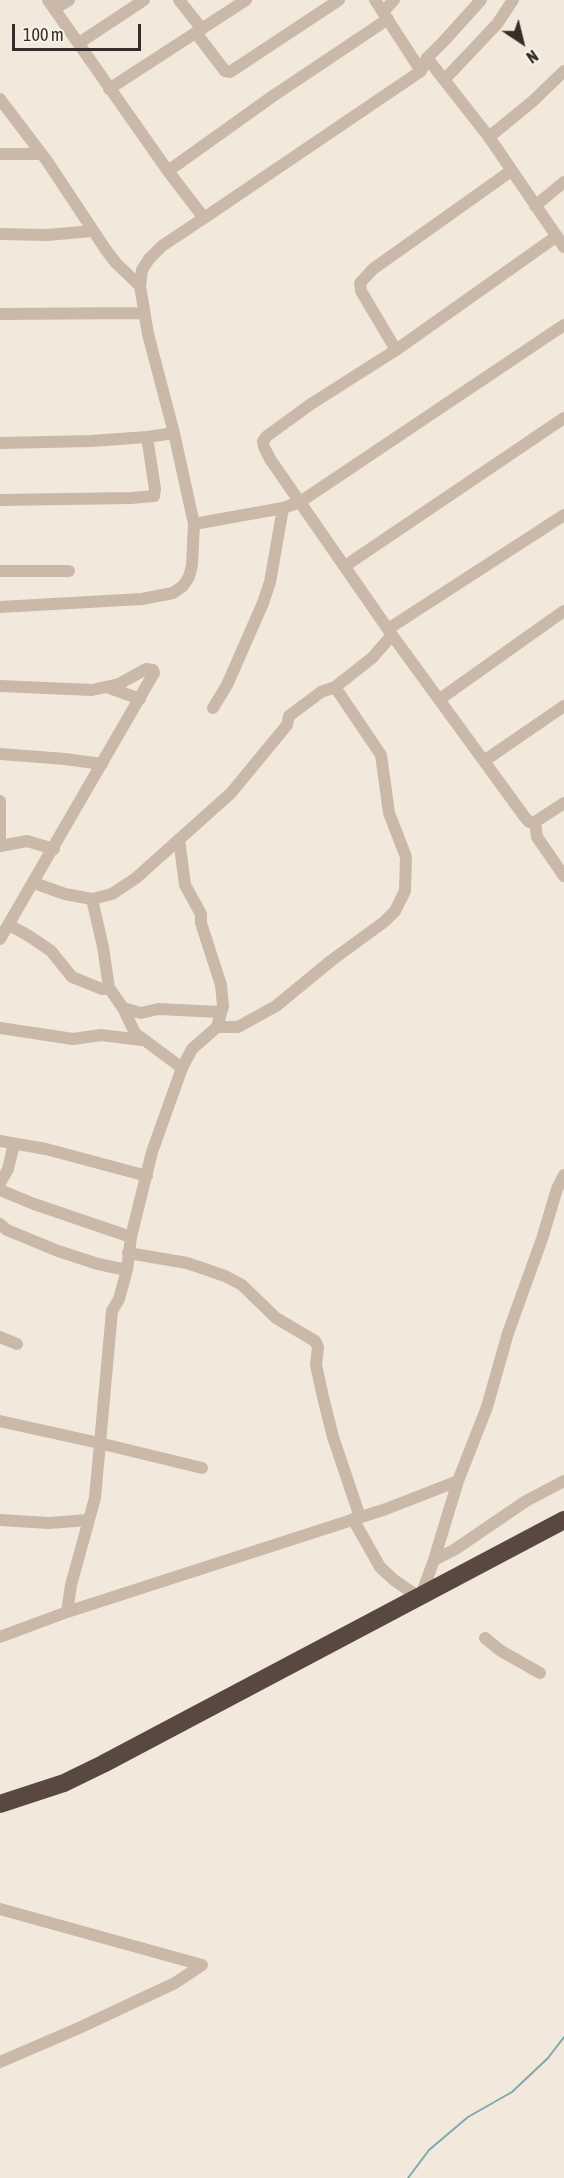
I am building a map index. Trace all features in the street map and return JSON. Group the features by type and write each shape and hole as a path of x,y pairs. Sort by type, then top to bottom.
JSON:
{"highway":[{"path":"0,1804 64,1783 103,1764 564,1520"}],"street":[{"path":"69,0 51,4 168,171 204,218"},
{"path":"79,43 144,0"},
{"path":"179,0 225,71 230,72 339,0"},
{"path":"110,89 246,0"},
{"path":"375,0 422,71"},
{"path":"168,171 385,15 394,0"},
{"path":"0,607 142,599 173,593 183,586 189,577 192,565 194,524 174,433 143,313 142,270 162,246 422,71 426,58 481,0"},
{"path":"445,79 491,31 513,0"},
{"path":"426,58 489,137 560,242 310,404 267,436 263,441 264,447 390,632 529,822 535,822 564,803"},
{"path":"489,137 526,108 564,71"},
{"path":"0,99 42,154 92,231 116,263 141,286"},
{"path":"0,154 42,154"},
{"path":"396,350 362,291 360,283 373,269 512,171"},
{"path":"535,206 564,182"},
{"path":"0,234 47,235 92,231"},
{"path":"0,314 143,313"},
{"path":"194,524 283,508 300,502 564,325"},
{"path":"345,566 564,418"},
{"path":"0,443 147,437 174,433"},
{"path":"0,500 154,496 155,489 147,437"},
{"path":"213,708 227,685 263,603 270,582 283,508"},
{"path":"34,883 65,894 92,899 112,894 136,878 231,793 287,725 289,716 321,692 335,687 372,658 390,632 564,514"},
{"path":"0,571 69,571"},
{"path":"440,699 564,611"},
{"path":"0,686 92,690 119,684 149,669 153,670 153,676 140,699 0,939"},
{"path":"107,687 140,699"},
{"path":"217,1028 238,1027 276,1006 332,960 384,922 395,911 405,891 406,857 389,813 381,755 335,687"},
{"path":"484,761 564,706"},
{"path":"0,754 102,764"},
{"path":"0,801 0,846 27,841 54,849"},
{"path":"535,822 537,837 564,876"},
{"path":"67,1612 71,1585 95,1498 99,1471 99,1443 108,1376 112,1311 119,1299 127,1270 131,1237 163,1117 192,1049 217,1028 222,1006 221,985 201,923 201,914 185,885 179,839"},
{"path":"92,899 109,988 123,1008 135,1033 182,1068"},
{"path":"0,915 51,951 72,977 102,989 109,988"},
{"path":"123,1008 141,1013 158,1009 220,1012"},
{"path":"0,1028 73,1039 101,1035 142,1040"},
{"path":"0,1141 46,1149 147,1176"},
{"path":"0,1183 8,1169 14,1144"},
{"path":"128,1253 187,1263 225,1276 246,1289 276,1318 315,1341 318,1347 316,1365 322,1397 356,1518 380,1567 420,1598 458,1481 486,1407 557,1189 564,1175"},
{"path":"0,1191 131,1237"},
{"path":"0,1224 7,1230 58,1251 98,1264 127,1270"},
{"path":"0,1337 17,1344"},
{"path":"0,1421 202,1468"},
{"path":"0,1637 67,1612 386,1509 458,1481"},
{"path":"434,1560 454,1550 518,1507 564,1481"},
{"path":"0,1520 49,1523 88,1520"},
{"path":"485,1638 501,1652 540,1673"},
{"path":"0,1909 202,1965 175,1983 0,2062"}],"waterway":[{"path":"408,2178 429,2150 468,2117 512,2092 548,2058 564,2037"}]}
